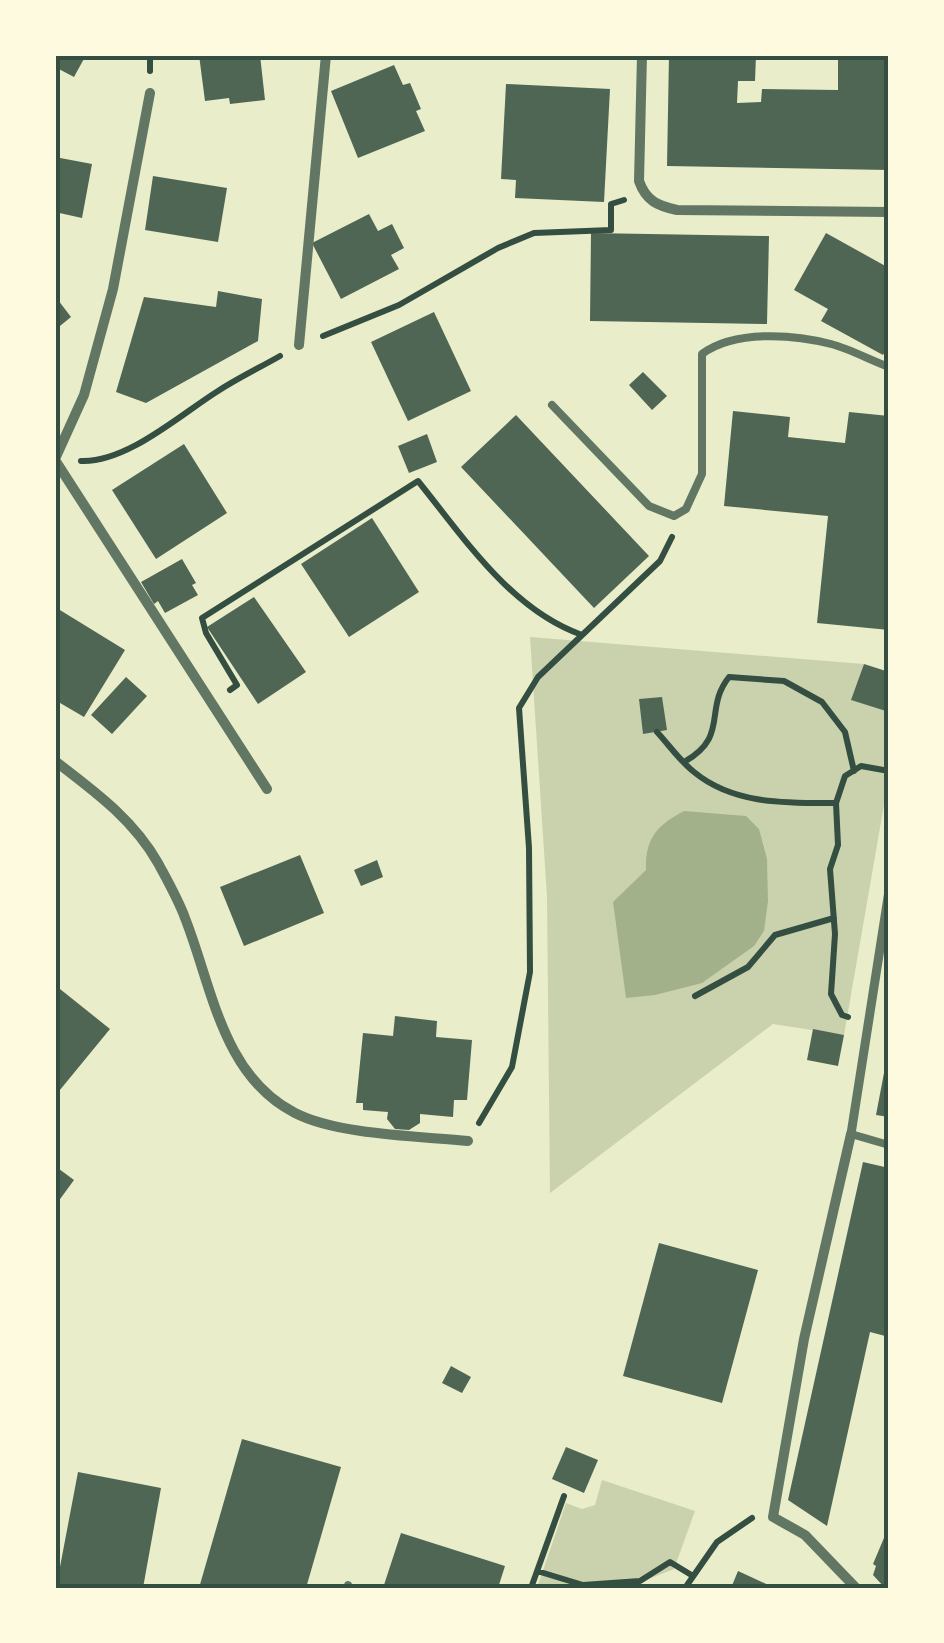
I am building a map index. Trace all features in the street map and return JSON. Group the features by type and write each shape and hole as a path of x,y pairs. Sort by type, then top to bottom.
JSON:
{"street":[{"path":"299,346 326,55"},
{"path":"642,55 640,182 644,194 659,206 678,210 889,212"},
{"path":"150,92 113,289 84,395 55,460 267,789"},
{"path":"55,761 131,823 156,860 185,916 211,999 238,1060 262,1090 294,1113 330,1126 468,1141"},
{"path":"856,1588 805,1535 773,1517 804,1339 851,1134 889,891"}],"lane":[{"path":"552,405 649,506 674,516 686,510 702,474 702,354 718,341 781,336 831,344 889,368"},
{"path":"851,1134 889,1145"}],"path":[{"path":"95,462 164,430 217,392 299,346 399,306 498,248 534,233 611,230 611,204"},
{"path":"202,618 418,482 498,578 556,626 582,635"},
{"path":"468,1141 512,1067 530,972 529,848 519,708 538,677 660,561 686,510"},
{"path":"684,762 704,751 716,723 718,692 729,678 784,681 822,702 845,732 854,770"},
{"path":"657,732 692,771 721,790 771,802 836,802"},
{"path":"831,994 834,918 830,869 838,845 836,802 845,776 854,770 861,766 889,770"},
{"path":"695,996 748,967 775,935 834,918"},
{"path":"531,1588 564,1496"},
{"path":"685,1588 716,1542 748,1518 773,1517"},
{"path":"537,1571 583,1585 622,1583 640,1581 670,1562 693,1576"}],"shaded area":[{"path":"530,637 864,664 852,700 889,712 889,776 844,1035 773,1024 550,1193 547,897"},
{"path":"684,811 746,816 759,829 767,859 764,931 754,946 702,983 626,998 613,902 646,870 648,849 655,833"},
{"path":"602,1480 695,1511 674,1569 626,1588 537,1588 566,1503 582,1509 595,1505"}],"building":[{"path":"55,55 86,55 74,77 55,67"},
{"path":"199,55 260,55 265,100 230,104 229,98 205,101"},
{"path":"669,55 756,55 755,81 738,81 737,103 761,102 762,89 838,90 838,55 889,55 889,170 667,166"},
{"path":"394,65 403,85 410,83 425,131 358,158 331,91"},
{"path":"506,84 610,89 604,202 515,198 516,180 501,179"},
{"path":"55,157 92,164 82,218 55,212"},
{"path":"153,176 227,188 218,242 145,230"},
{"path":"369,214 378,231 392,224 404,248 391,255 399,269 341,299 312,243"},
{"path":"591,233 769,236 767,324 590,321"},
{"path":"826,233 889,268 889,344 883,355 821,321 828,309 794,290"},
{"path":"218,291 262,299 258,341 146,403 116,392 144,297 216,307"},
{"path":"55,296 71,317 55,330"},
{"path":"434,312 471,391 408,421 371,342"},
{"path":"643,372 667,396 652,410 629,385"},
{"path":"733,411 790,417 788,437 845,443 849,412 889,416 889,630 817,623 828,516 724,506"},
{"path":"516,415 649,556 594,608 461,467"},
{"path":"427,434 437,462 409,473 398,446"},
{"path":"184,444 227,513 156,559 112,490"},
{"path":"372,518 419,592 349,637 301,564"},
{"path":"182,559 196,583 192,585 198,595 165,613 158,601 154,604 141,582"},
{"path":"254,597 306,672 258,704 207,627"},
{"path":"55,607 125,650 84,717 55,700"},
{"path":"864,664 889,672 889,712 851,700"},
{"path":"126,677 147,696 112,734 91,715"},
{"path":"662,697 667,730 643,734 639,699"},
{"path":"300,855 324,913 244,946 220,887"},
{"path":"377,860 383,877 361,886 354,870"},
{"path":"55,985 110,1029 55,1096"},
{"path":"395,1016 437,1021 436,1037 472,1040 467,1100 454,1100 453,1117 420,1114 420,1123 409,1130 395,1129 387,1119 388,1112 363,1110 363,1103 356,1103 363,1033 393,1036"},
{"path":"813,1029 844,1035 838,1066 807,1060"},
{"path":"889,1057 889,1117 876,1115"},
{"path":"863,1162 889,1168 889,1337 870,1332 827,1526 788,1500"},
{"path":"55,1166 74,1180 55,1206"},
{"path":"659,1243 758,1270 722,1403 623,1376"},
{"path":"451,1366 471,1377 462,1393 442,1383"},
{"path":"242,1439 341,1467 306,1588 199,1588"},
{"path":"566,1447 598,1460 584,1493 552,1479"},
{"path":"78,1472 161,1488 143,1588 56,1588"},
{"path":"889,1526 889,1588 885,1588 873,1575 873,1564"},
{"path":"401,1533 505,1566 498,1588 383,1588"},
{"path":"738,1571 775,1588 731,1588"}]}
